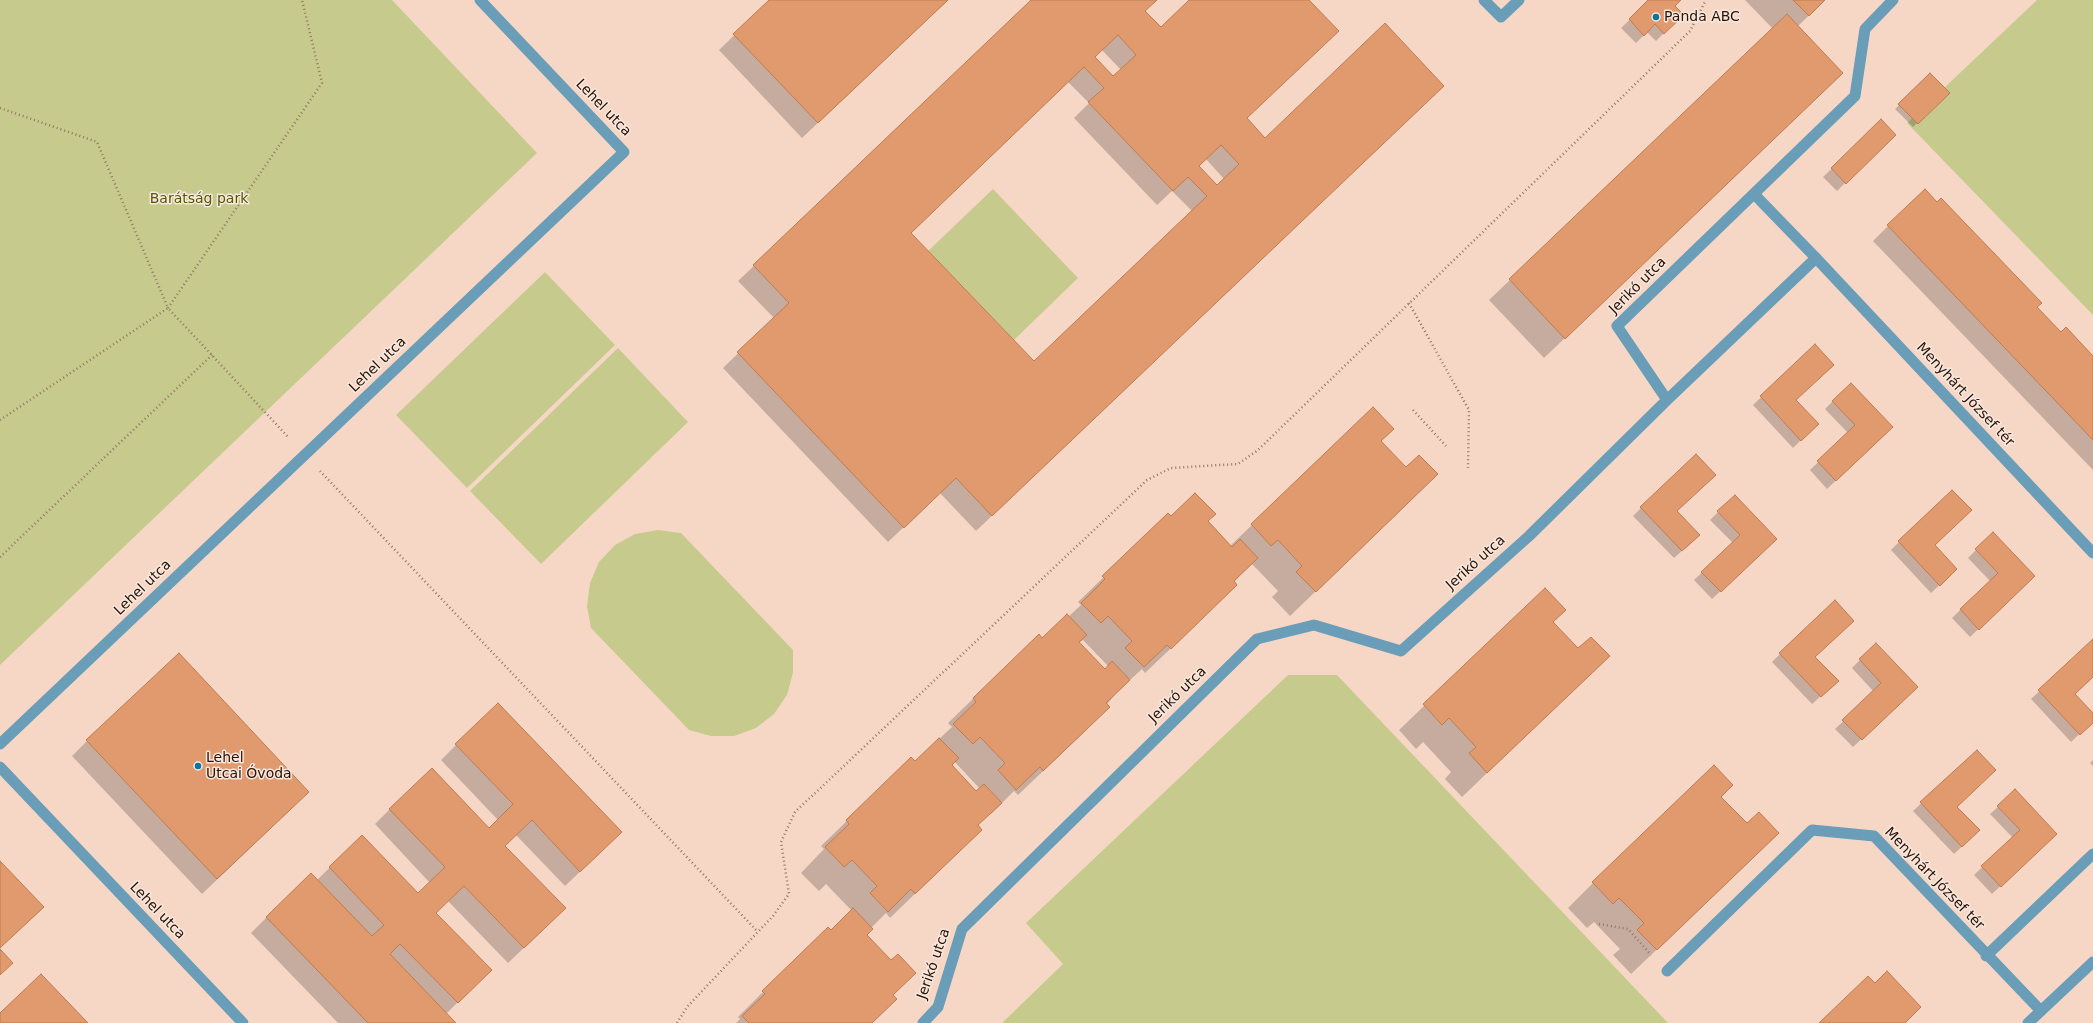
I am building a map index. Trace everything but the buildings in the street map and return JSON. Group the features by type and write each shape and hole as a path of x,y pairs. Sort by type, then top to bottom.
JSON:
{"street":[{"name":"Lehel utca","path":"0,744 624,152 480,0"},
{"path":"1484,0 1501,18 1519,0"},
{"name":"Jerikó utca","path":"923,1023 938,1007 962,929 1256,639 1314,625 1401,651 1529,536 1667,400 1617,326 1855,96 1865,29 1893,0"},
{"name":"Menyhárt József tér","path":"1754,194 2093,553"},
{"path":"1667,400 1816,258"},
{"name":"Lehel utca","path":"0,767 243,1023"},
{"name":"Menyhárt József tér","path":"1667,971 1812,830 1874,836 1986,956 2041,1011"},
{"path":"1986,956 2093,854"},
{"path":"2028,1023 2091,968"}],"path":[{"path":"0,420 168,308 322,83 302,0"},
{"path":"677,1023 687,1007 758,932 789,894 780,842 795,812 1147,480 1171,468 1238,464 1258,450 1690,31 1706,0"},
{"path":"0,108 97,142 168,308 305,455 758,932"},
{"path":"1409,303 1469,410 1468,468"},
{"path":"0,557 212,355"},
{"path":"1413,410 1446,446"},
{"path":"1600,924 1628,929 1646,949"}],"green space":[{"name":"Barátság park","path":"0,0 392,0 537,153 0,665"},
{"path":"2037,0 2093,0 2093,315 1907,123"},
{"path":"993,189 1078,278 1014,340 928,251"},
{"path":"545,272 615,345 467,488 396,415"},
{"path":"618,348 688,422 541,564 470,491"},
{"path":"658,530 681,533 793,650 793,673 787,695 774,714 756,728 734,736 711,736 689,730 591,628 587,606 590,583 599,562 615,545 635,534"},
{"path":"1288,675 1337,675 1668,1023 1002,1023 1063,964 1026,923"}],"place":[{"name":"Panda ABC","path":"1656,17"},
{"name":"Lehel Utcai Óvoda","path":"198,766"}]}
